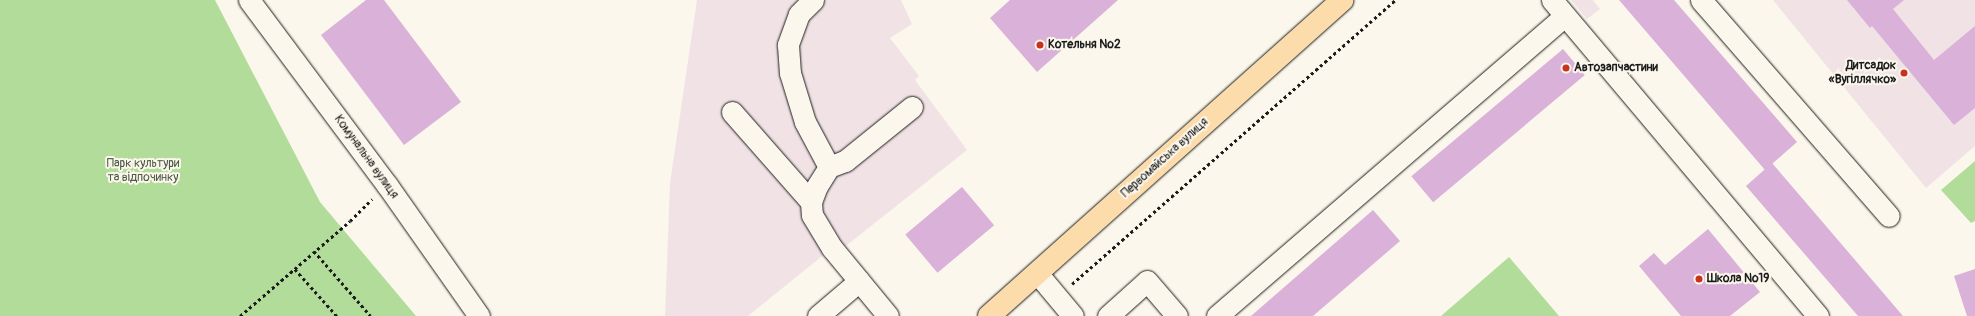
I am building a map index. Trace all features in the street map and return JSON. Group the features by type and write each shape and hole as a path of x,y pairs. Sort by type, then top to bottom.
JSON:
{"main road":[{"name":"Первомайська вулиця","path":"989,316 1342,0"}],"street":[{"name":"Комунальна вулиця","path":"249,0 387,185 479,316"},
{"path":"813,0 799,14 788,45 790,73 805,122 828,167"},
{"path":"1552,0 1818,316"},
{"path":"1702,0 1889,216"},
{"path":"1217,316 1565,16"},
{"path":"888,316 832,248 812,215 811,202 817,186 828,167 845,161 912,107"},
{"path":"732,112 811,202"},
{"path":"1037,273 1067,308"},
{"path":"818,316 859,281"},
{"path":"1108,316 1147,281 1177,316"}],"path":[{"path":"1067,308 1073,282 1394,0"},
{"path":"240,316 350,221 387,185"},
{"path":"314,251 371,316"},
{"path":"295,269 337,316"}],"shaded area":[{"path":"697,0 901,0 912,24 890,38 919,76 915,80 967,150 847,245 832,248 748,316 665,316 670,183"},
{"path":"1571,0 1593,0 1600,9 1587,19"},
{"name":"Дитсадок «Вугіллячко»","path":"1773,0 1975,0 1975,146 1926,188"}],"green space":[{"name":"Парк культури та відпочинку","path":"0,0 215,0 320,202 416,316 0,316"},
{"path":"1975,161 1975,221 1971,223 1941,190"},
{"path":"1509,257 1559,316 1441,316"}],"building":[{"path":"366,0 384,0 461,102 404,145 321,35"},
{"name":"Котельня №2","path":"1010,0 1118,0 1037,72 990,18"},
{"path":"1619,0 1674,0 1797,142 1765,170"},
{"path":"1847,0 1904,0 1893,9 1934,60 1975,26 1975,108 1954,125 1872,26 1870,28"},
{"path":"1563,49 1585,75 1433,202 1411,176"},
{"path":"1772,163 1903,316 1858,316 1746,186"},
{"path":"962,187 994,225 937,273 905,235"},
{"path":"1373,210 1400,241 1313,316 1251,316"},
{"name":"Школа №19","path":"1708,229 1760,292 1730,316 1681,316 1639,266 1654,253 1665,265"},
{"path":"1975,269 1975,316 1967,316 1954,276"}],"place":[{"name":"Котельня №2","path":"1040,45"},
{"name":"Автозапчастини","path":"1566,68"},
{"name":"Дитсадок «Вугіллячко»","path":"1904,73"},
{"name":"Школа №19","path":"1699,279"}]}
